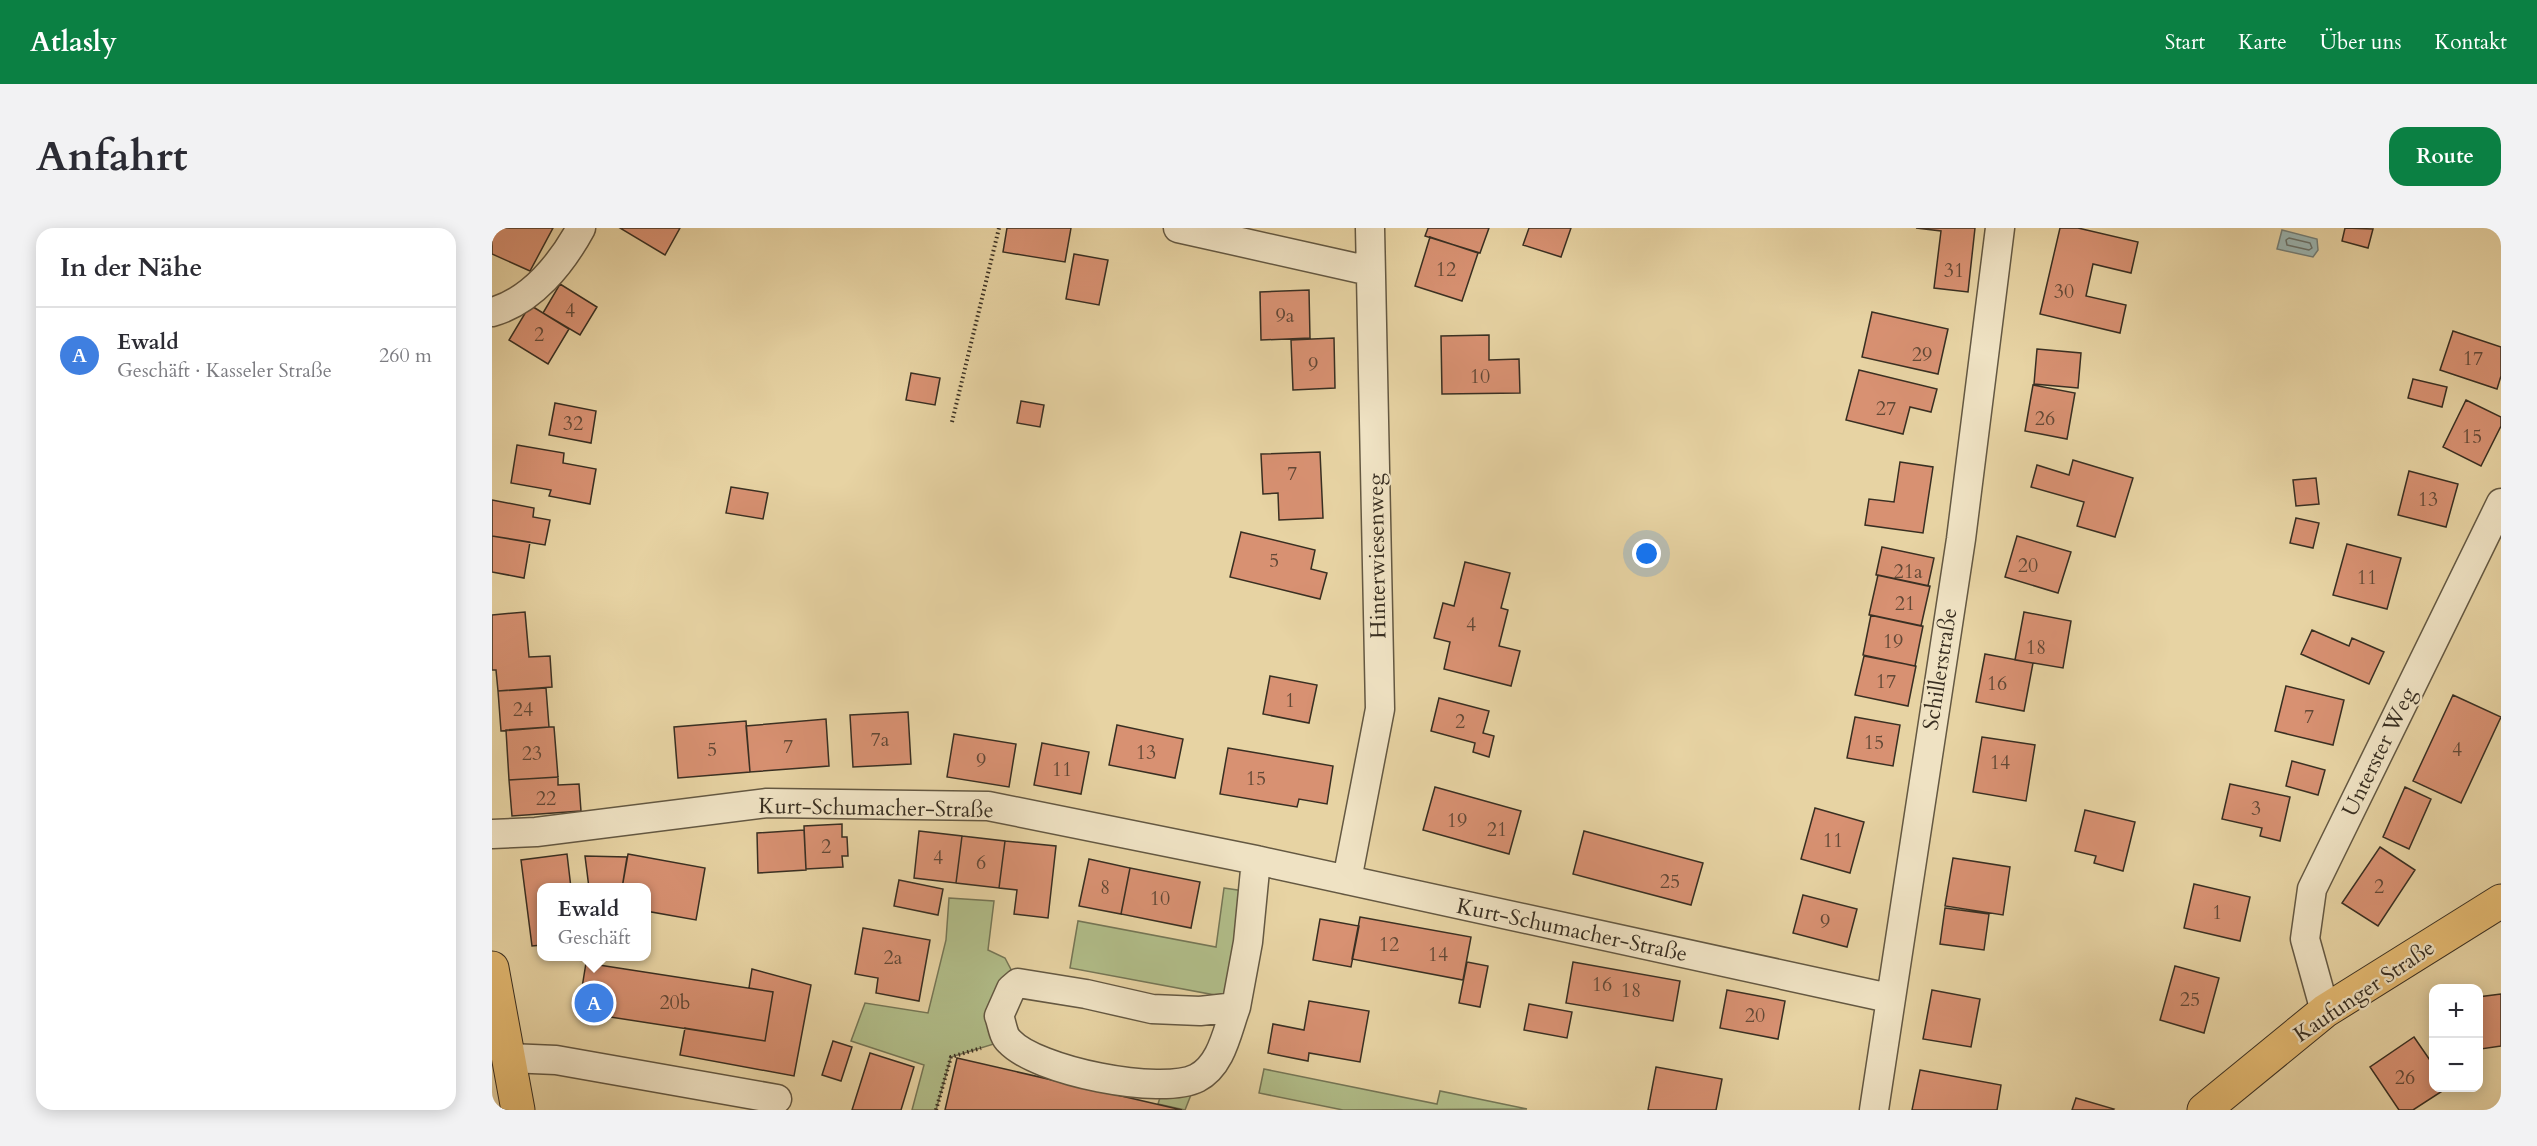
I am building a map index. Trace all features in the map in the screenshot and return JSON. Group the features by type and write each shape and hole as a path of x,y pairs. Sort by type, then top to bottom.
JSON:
{"main road":[{"name":"Kaufunger Straße","path":"2204,1110 2325,1011 2501,901"},
{"path":"492,968 518,1110"}],"street":[{"path":"492,312 508,307 543,281 570,247 581,228"},
{"path":"1178,228 1370,272"},
{"name":"Hinterwiesenweg","path":"1347,880 1380,709 1370,228"},
{"name":"Schillerstraße","path":"1874,1110 1889,998 1961,539 2000,228"},
{"name":"Unterster Weg","path":"2325,1011 2305,939 2312,889 2501,503"},
{"name":"Kurt-Schumacher-Straße","path":"492,834 536,832 767,804 988,807 1256,860 1889,998"},
{"path":"1236,1007 1200,1011 1152,1009 1086,994 1018,983 1011,989 999,1016 1007,1040 1032,1058 1106,1079 1164,1085 1198,1077 1218,1059 1236,1007 1248,942 1256,860"},
{"path":"509,1058 556,1060 777,1099"}],"path":[{"path":"952,422 999,228"},
{"path":"936,1110 951,1057 1007,1040"}],"green space":[{"path":"1224,888 1244,891 1226,997 1070,968 1078,921 1216,947"},
{"path":"949,898 994,901 988,950 1005,958 1018,983 1007,1040 951,1057 936,1110 912,1110 924,1065 851,1041 865,1003 928,1013 946,940"},
{"path":"1264,1069 1437,1104 1440,1091 1527,1109 1343,1110 1259,1093"},
{"path":"1198,1077 1185,1110 1158,1104 1164,1085"}],"water":[{"path":"2282,230 2317,239 2318,250 2313,257 2277,249"}],"building":[{"path":"492,228 553,228 530,271 492,254"},
{"path":"620,228 680,228 665,255"},
{"path":"1007,228 1071,228 1065,262 1003,252"},
{"path":"1428,228 1489,228 1480,253 1425,236"},
{"path":"1529,228 1571,228 1561,257 1523,245"},
{"path":"1916,228 1975,228 1968,292 1934,288 1941,231"},
{"path":"2060,228 2078,228 2138,242 2131,273 2093,264 2086,296 2126,305 2120,333 2040,314"},
{"path":"2345,228 2373,229 2368,248 2342,241"},
{"path":"1430,237 1478,253 1462,301 1415,286"},
{"path":"1074,254 1108,260 1099,305 1066,299"},
{"path":"560,284 597,307 580,335 543,313"},
{"path":"1309,290 1310,338 1261,340 1260,292"},
{"path":"530,305 569,329 548,364 509,340"},
{"path":"1872,312 1948,329 1938,374 1862,357"},
{"path":"2453,331 2501,347 2501,376 2497,389 2440,370"},
{"path":"1489,335 1489,360 1519,359 1520,393 1442,394 1441,336"},
{"path":"1334,338 1335,388 1293,390 1291,340"},
{"path":"2037,349 2081,353 2078,388 2034,384"},
{"path":"1859,370 1937,389 1931,412 1910,407 1903,434 1846,420"},
{"path":"911,373 940,378 935,405 906,400"},
{"path":"2413,379 2447,387 2442,407 2408,398"},
{"path":"2033,385 2075,393 2067,439 2025,431"},
{"path":"2466,400 2501,417 2501,426 2481,466 2443,447"},
{"path":"1021,401 1044,405 1040,427 1017,423"},
{"path":"555,403 596,411 591,443 549,435"},
{"path":"517,445 564,453 563,463 596,469 590,504 549,496 551,490 511,483"},
{"path":"1320,452 1323,518 1279,520 1278,493 1263,494 1261,454"},
{"path":"2073,460 2133,478 2115,537 2077,526 2084,502 2031,487 2037,465 2069,475"},
{"path":"1900,462 1933,467 1923,533 1865,525 1869,499 1894,502"},
{"path":"2409,471 2458,484 2446,527 2398,515"},
{"path":"2316,478 2319,504 2296,506 2293,480"},
{"path":"731,487 768,493 763,519 726,513"},
{"path":"492,500 534,508 533,517 550,520 545,545 492,536"},
{"path":"2296,518 2319,523 2313,548 2290,543"},
{"path":"1241,532 1315,550 1311,569 1327,573 1320,599 1230,577"},
{"path":"492,536 530,542 524,578 492,572"},
{"path":"2017,536 2071,552 2058,593 2005,577"},
{"path":"2347,544 2401,558 2387,609 2333,595"},
{"path":"1882,547 1934,558 1928,586 1876,575"},
{"path":"1465,562 1510,573 1501,608 1508,610 1499,646 1520,651 1511,686 1444,669 1450,642 1434,638 1443,603 1454,606"},
{"path":"1878,575 1930,586 1921,626 1869,615"},
{"path":"525,612 529,657 550,656 552,687 498,691 496,670 492,670 492,615"},
{"path":"2024,612 2071,621 2063,668 2015,660"},
{"path":"1871,615 1923,626 1915,666 1863,655"},
{"path":"2312,630 2349,646 2352,638 2384,652 2369,684 2301,654"},
{"path":"1985,654 2033,663 2024,711 1976,702"},
{"path":"1864,656 1916,666 1908,706 1855,695"},
{"path":"1270,676 1317,685 1309,723 1263,714"},
{"path":"2286,686 2344,700 2333,745 2275,731"},
{"path":"546,688 549,727 501,731 498,691"},
{"path":"2453,695 2501,717 2461,803 2413,781"},
{"path":"1439,698 1489,711 1483,733 1494,736 1489,757 1473,752 1475,743 1431,731"},
{"path":"908,712 911,764 853,767 850,715"},
{"path":"1855,717 1900,725 1893,766 1847,758"},
{"path":"826,719 829,766 750,772 746,726"},
{"path":"746,721 750,772 678,778 674,727"},
{"path":"1117,725 1183,739 1175,778 1109,765"},
{"path":"554,727 558,777 509,780 506,730"},
{"path":"954,734 1016,744 1009,787 947,777"},
{"path":"1982,737 2035,745 2026,801 1973,792"},
{"path":"1042,743 1089,752 1081,794 1034,785"},
{"path":"1228,748 1333,766 1327,804 1299,799 1297,807 1220,794"},
{"path":"2292,761 2325,770 2318,795 2286,786"},
{"path":"558,777 558,785 579,784 581,811 512,816 509,780"},
{"path":"2230,784 2290,797 2280,841 2260,836 2262,828 2222,819"},
{"path":"1435,787 1521,811 1509,854 1423,830"},
{"path":"2405,787 2431,799 2409,849 2383,837"},
{"path":"1815,808 1864,822 1850,873 1801,859"},
{"path":"2085,810 2135,822 2123,871 2094,863 2096,856 2075,851"},
{"path":"842,824 842,837 847,837 848,856 842,856 843,867 806,869 804,826"},
{"path":"804,830 806,870 758,873 757,833"},
{"path":"919,831 962,836 956,883 914,878"},
{"path":"1584,831 1703,863 1691,905 1573,874"},
{"path":"962,836 1005,841 999,888 956,883"},
{"path":"1005,841 1056,846 1048,918 1014,914 1017,890 999,888"},
{"path":"2380,847 2415,870 2378,926 2342,903"},
{"path":"567,854 570,883 537,883 537,946 532,946 521,860"},
{"path":"628,854 705,868 696,920 651,912 651,883 623,883"},
{"path":"585,856 627,857 623,883 588,883"},
{"path":"1953,858 2010,867 2003,915 1945,906"},
{"path":"1089,859 1130,868 1121,914 1079,906"},
{"path":"1130,868 1200,882 1191,928 1121,914"},
{"path":"899,880 943,889 938,915 894,906"},
{"path":"2194,884 2250,897 2240,941 2184,928"},
{"path":"1803,895 1857,909 1847,947 1793,933"},
{"path":"1945,908 1989,914 1984,950 1940,944"},
{"path":"1360,917 1471,937 1463,980 1352,959"},
{"path":"1320,919 1359,926 1351,967 1313,960"},
{"path":"863,928 930,940 919,1001 876,993 878,978 855,974"},
{"path":"1467,962 1488,966 1480,1007 1459,1003"},
{"path":"1573,962 1680,981 1673,1021 1566,1003"},
{"path":"586,963 773,992 765,1041 578,1012"},
{"path":"2175,966 2219,978 2204,1033 2160,1020"},
{"path":"752,969 811,985 794,1076 680,1055 685,1028 765,1041 773,992 749,988"},
{"path":"1727,990 1785,1001 1778,1039 1720,1028"},
{"path":"1932,990 1980,999 1971,1047 1923,1039"},
{"path":"2501,994 2501,1046 2483,1049 2483,996"},
{"path":"1309,1001 1369,1011 1360,1062 1309,1053 1308,1061 1268,1053 1273,1024 1304,1030"},
{"path":"1529,1004 1572,1012 1567,1038 1524,1030"},
{"path":"2414,1037 2429,1059 2429,1092 2441,1092 2413,1110 2399,1110 2370,1067"},
{"path":"833,1041 852,1047 841,1081 822,1075"},
{"path":"870,1053 914,1067 901,1110 852,1110"},
{"path":"957,1058 1182,1110 945,1110"},
{"path":"1656,1067 1722,1079 1716,1110 1648,1110"},
{"path":"1920,1070 2001,1085 1997,1110 1912,1110"},
{"path":"2076,1098 2114,1109 2072,1110"}],"place":[{"name":"Ewald","path":"594,1003"}]}
